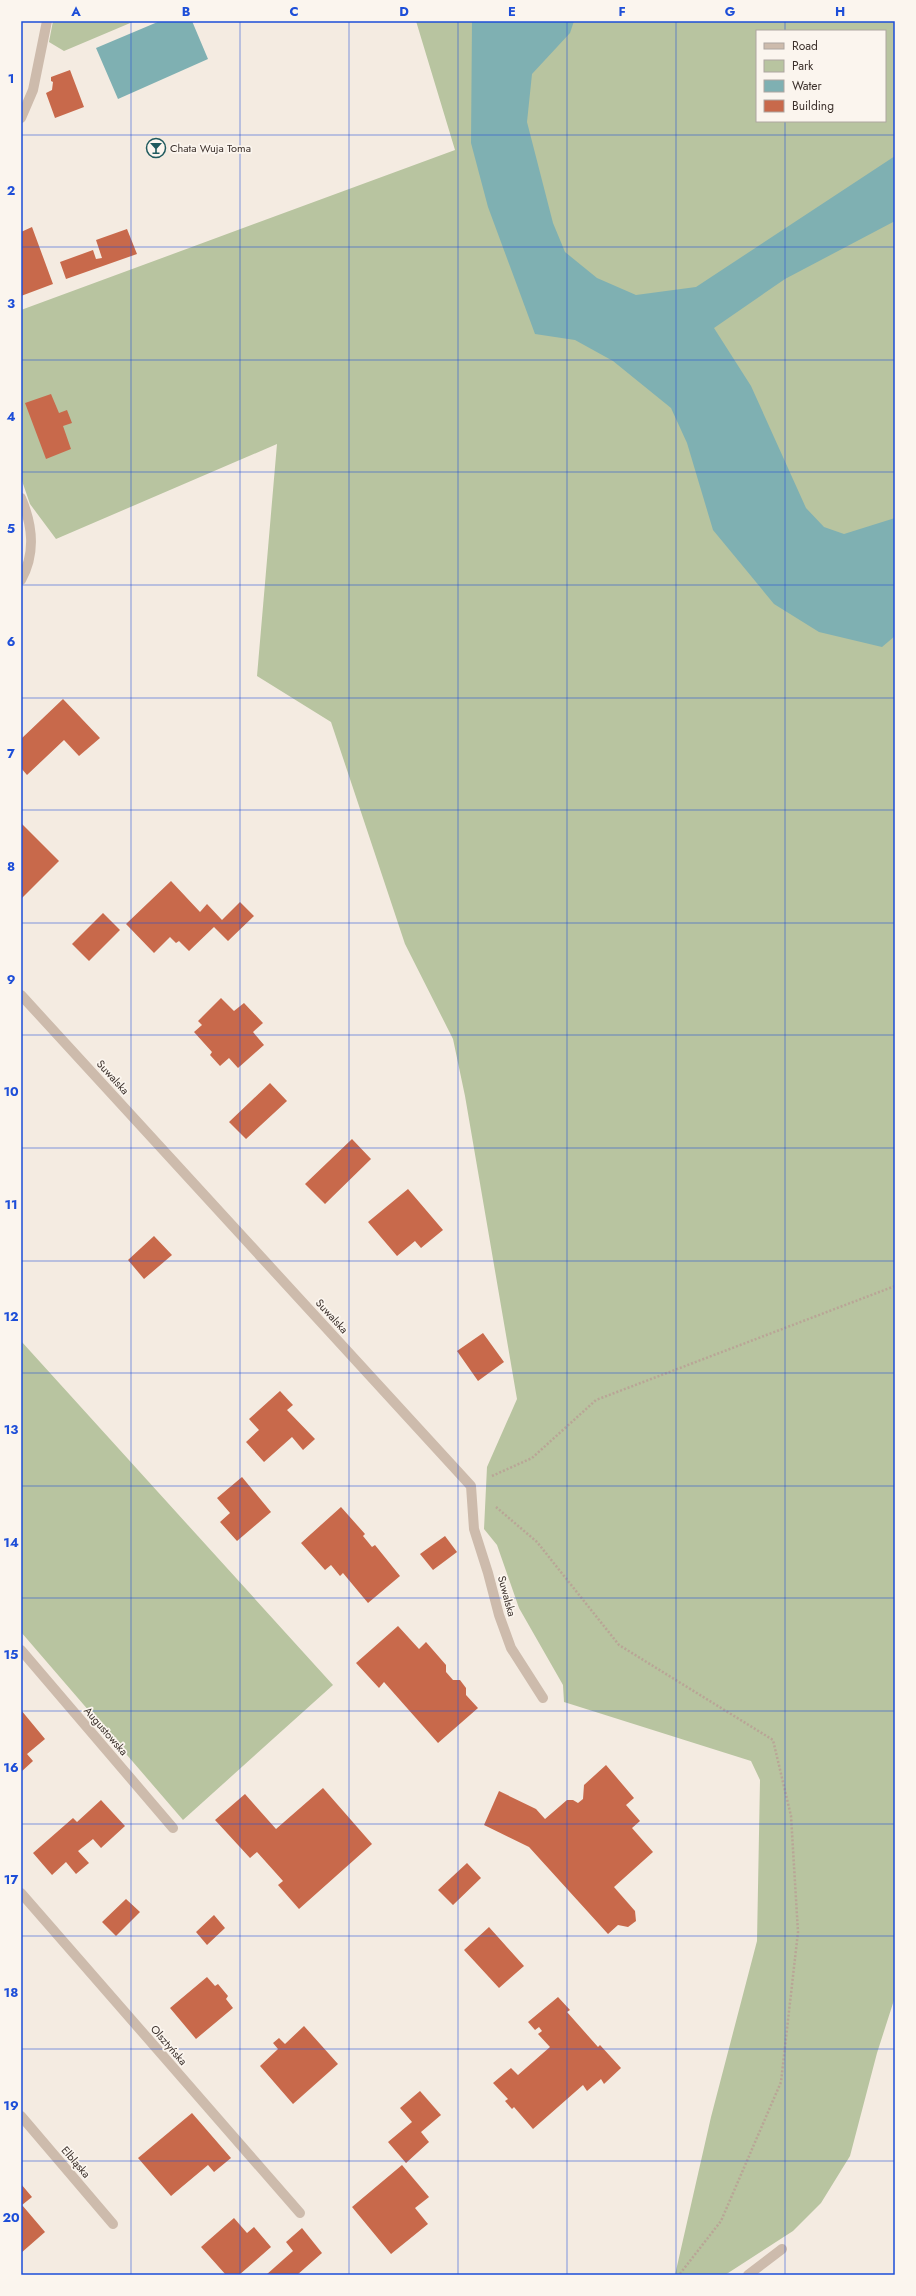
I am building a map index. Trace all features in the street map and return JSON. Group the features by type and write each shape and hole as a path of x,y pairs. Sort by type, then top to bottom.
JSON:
{"street":[{"path":"21,118 33,90 47,21"},
{"path":"21,498 32,533 32,552 21,580"},
{"name":"Suwalska","path":"21,995 471,1486 474,1529 499,1615 511,1648 543,1698"},
{"name":"Augustowska","path":"21,1650 173,1828"},
{"name":"Olsztyńska","path":"21,1894 300,2213"},
{"name":"Elbląska","path":"21,2116 113,2224"},
{"path":"748,2275 782,2249"}],"path":[{"path":"679,2275 721,2221 781,2082 798,1932 791,1816 774,1740 619,1645 537,1542 471,1486 532,1458 596,1400 895,1286"}],"green space":[{"path":"53,21 135,21 64,51 49,42"},
{"path":"416,21 895,21 895,1997 877,2053 850,2156 821,2203 793,2231 725,2275 675,2275 711,2117 757,1941 760,1780 751,1761 564,1702 563,1685 519,1608 497,1545 484,1529 487,1467 517,1399 465,1096 453,1039 405,944 331,722 257,676 277,444 56,539 30,504 21,478 21,310 455,150"},
{"path":"21,1341 333,1685 183,1820 21,1632"}],"water":[{"path":"160,21 192,21 208,59 118,99 96,48"},
{"path":"472,21 574,21 570,33 532,74 527,122 553,223 565,252 597,278 636,295 696,287 895,156 895,221 785,279 714,328 751,386 806,508 824,527 844,534 895,518 895,636 882,647 819,632 774,604 713,530 687,443 671,408 613,361 575,340 535,334 488,207 471,143"}],"building":[{"path":"70,70 84,107 55,118 46,93 52,90 53,82 51,81 51,77"},
{"path":"32,227 53,284 21,296 21,232"},
{"path":"127,229 137,254 66,279 60,262 93,250 96,259 102,258 96,240"},
{"path":"51,394 59,413 67,410 72,423 63,426 71,449 46,459 25,403"},
{"path":"63,699 100,738 79,756 64,740 27,775 21,768 21,739"},
{"path":"21,823 59,861 22,898 21,897"},
{"path":"171,881 200,912 207,904 222,920 240,902 254,916 228,941 214,927 189,951 179,941 176,943 170,937 154,953 126,924"},
{"path":"103,913 120,930 89,961 72,944"},
{"path":"221,998 234,1011 244,1003 263,1023 253,1032 264,1045 238,1068 229,1058 220,1066 210,1055 212,1052 194,1032 202,1025 198,1021"},
{"path":"270,1083 287,1101 246,1139 229,1122"},
{"path":"352,1139 371,1159 325,1204 305,1184"},
{"path":"408,1189 443,1230 421,1248 415,1241 397,1256 368,1222"},
{"path":"154,1236 172,1255 144,1279 128,1260"},
{"path":"483,1333 504,1362 478,1381 457,1351"},
{"path":"280,1391 293,1405 287,1410 315,1439 303,1450 292,1437 264,1462 246,1442 259,1430 249,1419"},
{"path":"242,1477 271,1512 237,1541 220,1522 230,1513 217,1498"},
{"path":"341,1507 365,1534 363,1536 372,1547 375,1545 400,1576 368,1603 343,1573 340,1576 331,1565 325,1570 301,1543"},
{"path":"445,1536 457,1552 433,1570 420,1554"},
{"path":"398,1626 419,1649 426,1642 446,1665 446,1672 453,1680 460,1680 466,1688 466,1695 478,1708 438,1743 384,1682 379,1688 356,1663"},
{"path":"21,1710 45,1739 27,1754 33,1761 21,1772"},
{"path":"606,1765 634,1798 626,1805 640,1821 632,1828 653,1852 614,1887 635,1911 636,1921 628,1927 618,1925 608,1934 529,1847 484,1825 499,1791 536,1809 545,1819 567,1800 573,1800 578,1803 583,1799 584,1785"},
{"path":"323,1788 372,1844 299,1909 278,1885 283,1881 257,1852 250,1858 215,1820 245,1794 276,1829"},
{"path":"101,1800 125,1826 101,1848 93,1839 78,1851 89,1863 76,1874 66,1862 52,1875 33,1853 73,1818 77,1822"},
{"path":"467,1863 481,1878 453,1905 438,1890"},
{"path":"126,1899 140,1912 116,1936 102,1922"},
{"path":"214,1915 225,1928 207,1945 196,1932"},
{"path":"489,1927 524,1966 499,1988 464,1950"},
{"path":"207,1977 215,1986 218,1984 228,1996 226,1999 233,2008 196,2039 170,2008"},
{"path":"558,1997 570,2010 567,2012 598,2047 600,2045 621,2068 604,2084 601,2079 587,2091 583,2085 533,2129 514,2107 512,2109 505,2101 508,2099 493,2083 511,2068 518,2075 550,2047 538,2034 542,2031 539,2027 535,2030 528,2022"},
{"path":"304,2026 338,2064 293,2104 260,2066 278,2049 273,2043 279,2038 285,2044"},
{"path":"420,2091 441,2115 421,2132 429,2142 406,2163 388,2142 412,2122 400,2108"},
{"path":"192,2113 231,2158 214,2172 208,2165 171,2196 138,2158"},
{"path":"402,2165 429,2197 415,2208 428,2224 391,2254 352,2207"},
{"path":"21,2184 32,2197 22,2205 45,2232 21,2253"},
{"path":"234,2218 247,2233 254,2227 271,2247 239,2275 226,2275 201,2247"},
{"path":"302,2228 322,2253 297,2275 266,2275 293,2251 286,2242"}],"place":[{"name":"Chata Wuja Toma","path":"156,148"}]}
